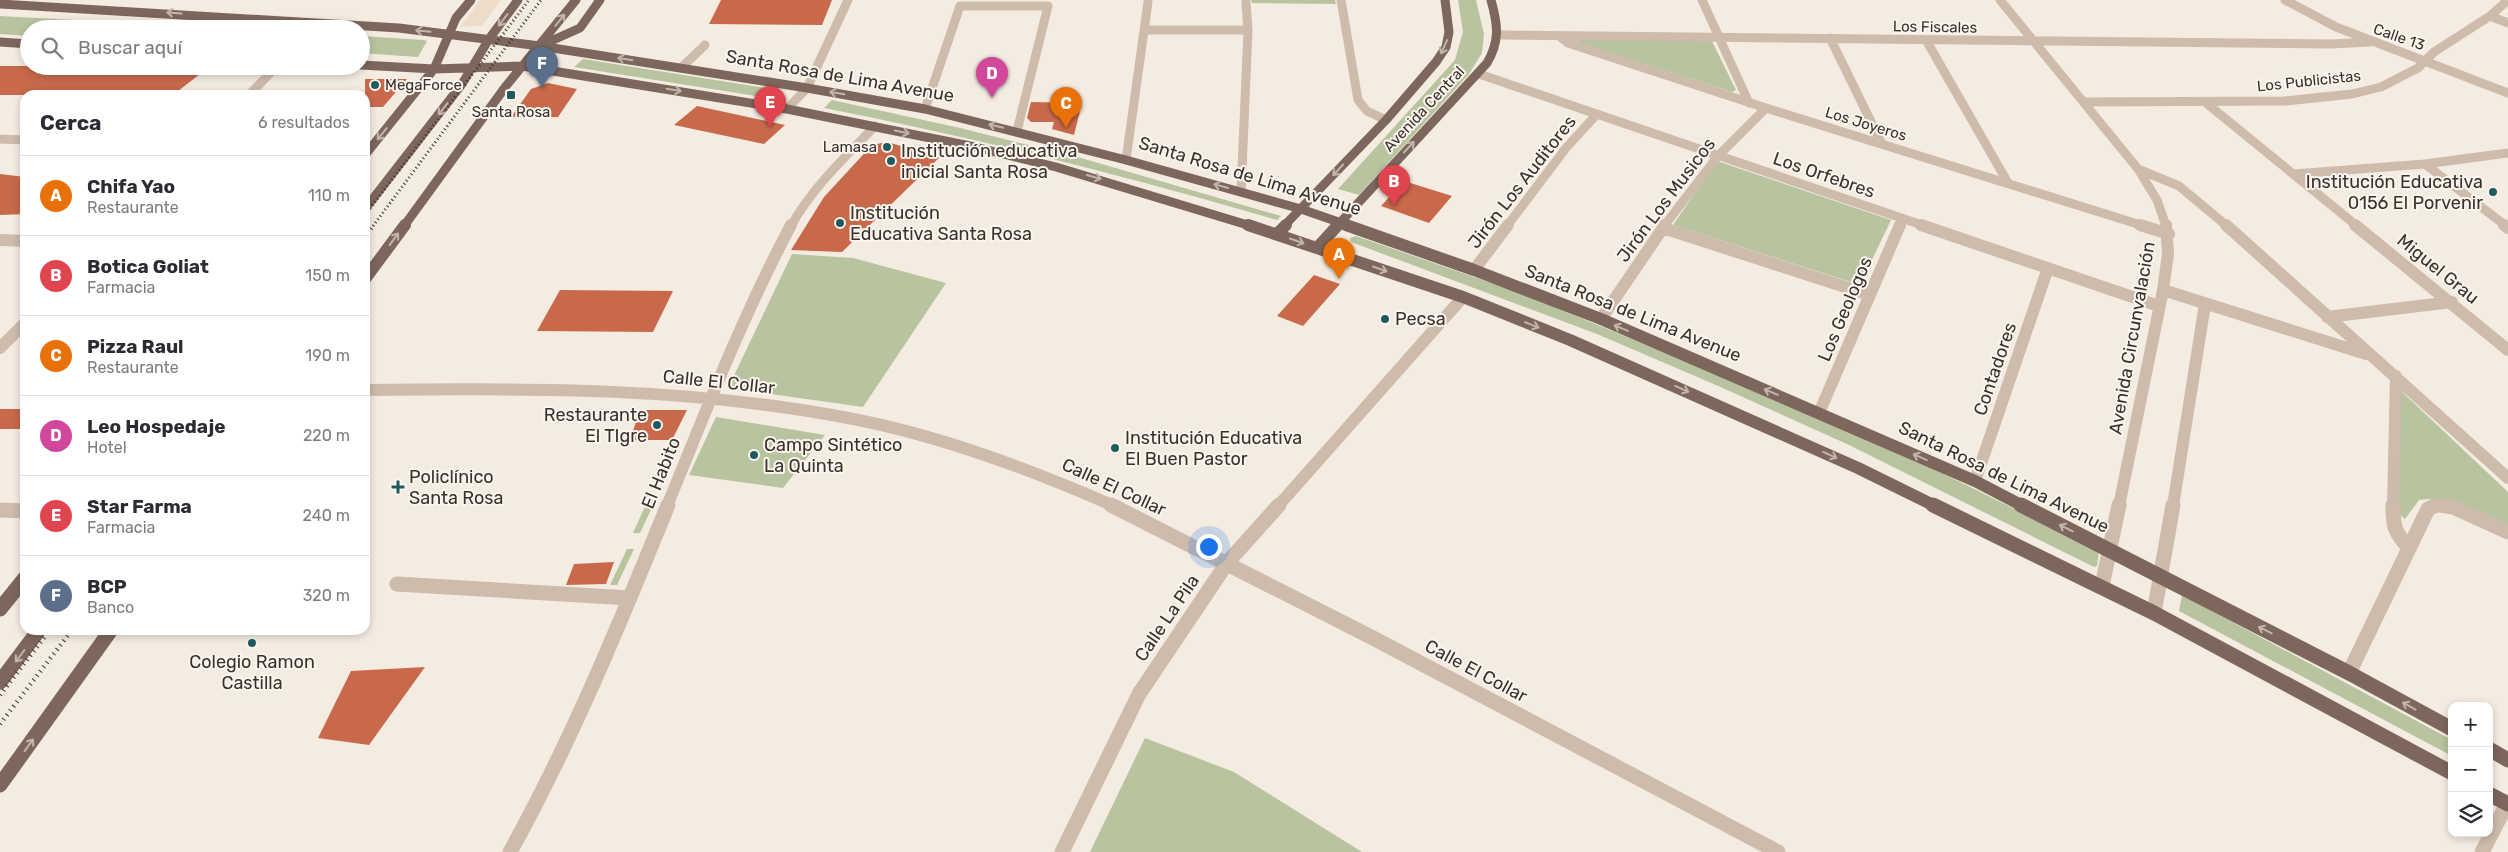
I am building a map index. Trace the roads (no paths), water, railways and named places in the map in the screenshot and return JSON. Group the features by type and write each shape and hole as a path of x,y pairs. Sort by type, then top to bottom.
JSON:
{"main road":[{"path":"370,149 434,69 456,18 471,0"},
{"path":"370,202 473,68 489,39 518,0"},
{"path":"370,272 522,66 576,0"},
{"path":"540,46 580,28 600,0"},
{"name":"Avenida Central","path":"1277,234 1386,120 1436,62 1446,47 1449,32 1445,0"},
{"path":"1491,0 1500,35"},
{"name":"Santa Rosa de Lima Avenue","path":"0,4 231,20"},
{"name":"Santa Rosa de Lima Avenue","path":"370,29 448,34 540,46 565,60 646,74 681,68 807,88 925,110 1017,131 1301,209 1474,270 1601,319 1974,482 2162,576 2448,727"},
{"name":"Avenida Central","path":"1317,248 1339,222 1479,74 1490,58 1500,35"},
{"path":"0,42 20,43"},
{"name":"Santa Rosa de Lima Avenue","path":"370,65 434,69 473,68 522,66 565,60 646,74 787,109 875,126 1056,167 1130,187 1464,297 1570,340 1850,464 2102,586 2448,771"},
{"path":"0,609 20,584"},
{"path":"0,682 36,635"},
{"path":"0,785 107,635"},
{"path":"2493,752 2508,760"},
{"path":"2493,796 2508,803"}],"street":[{"path":"787,109 807,88 848,0"},
{"path":"1341,0 1358,100 1368,111 1386,120"},
{"path":"1702,0 1721,36 1749,103"},
{"name":"Avenida Circunvalación","path":"2000,0 2138,169 2153,190 2165,214 2169,234 2168,259 2163,290 2102,586"},
{"name":"Calle 13","path":"2285,0 2337,28 2370,42 2426,60 2508,94"},
{"name":"Los Publicistas","path":"2084,102 2285,101 2352,94 2381,87 2418,68 2434,52 2490,16 2508,0"},
{"path":"1126,160 1148,2"},
{"path":"1241,192 1248,30 1246,2"},
{"path":"925,110 960,6 1048,6 1017,131"},
{"path":"2490,16 2508,23"},
{"path":"1145,30 1248,30"},
{"name":"Los Fiscales","path":"1500,35 1721,36 2034,42 2331,44 2370,42"},
{"name":"Los Joyeros","path":"1558,36 1568,43 1749,103 2169,234"},
{"path":"1830,38 1882,144"},
{"path":"1926,40 2008,183"},
{"path":"681,68 705,45"},
{"name":"Los Orfebres","path":"1479,74 2159,306"},
{"path":"254,90 268,75"},
{"name":"Miguel Grau","path":"2205,102 2452,302 2508,350"},
{"name":"Jirón Los Musicos","path":"1601,319 1663,228 1718,156 1766,108"},
{"name":"Jirón Los Auditores","path":"1474,270 1566,148 1597,114"},
{"name":"El Habito","path":"510,852 546,787 630,598 712,397 773,259 799,212 824,180 875,126"},
{"path":"0,139 20,140"},
{"path":"2294,174 2425,164 2508,153"},
{"path":"2496,156 2508,161"},
{"path":"2425,164 2508,228"},
{"path":"2138,169 2158,174 2179,184 2508,478"},
{"name":"Los Geologos","path":"1819,413 1903,219"},
{"path":"1663,228 1870,295"},
{"path":"0,240 20,241"},
{"name":"Contadores","path":"1974,482 2048,268"},
{"path":"2163,290 2371,355"},
{"name":"Calle La Pila","path":"1062,852 1139,694 1227,563 1464,297"},
{"path":"2327,317 2452,302"},
{"path":"2154,613 2162,576 2205,304"},
{"path":"0,348 20,328"},
{"path":"2396,376 2393,521 2396,533 2408,547"},
{"name":"Calle El Collar","path":"370,390 567,390 712,397 849,418 938,441 1036,472 1121,509 1227,563 1778,852"},
{"path":"2349,673 2408,547 2428,509 2437,504 2453,507 2508,532"},
{"path":"0,510 20,511"},
{"path":"396,584 630,598"},
{"path":"2482,852 2508,803"}],"railway":[{"path":"370,208 529,0"},
{"path":"373,226 541,0"},
{"path":"370,230 374,225"},
{"path":"0,695 46,635"},
{"path":"0,724 68,635"}],"place":[{"name":"MegaForce","path":"375,85"},
{"name":"BCP","path":"542,88"},
{"name":"Santa Rosa","path":"511,95"},
{"name":"Leo Hospedaje","path":"992,98"},
{"name":"Star Farma","path":"770,127"},
{"name":"Pizza Raul","path":"1066,128"},
{"name":"Lamasa","path":"887,147"},
{"name":"Institución educativa inicial Santa Rosa","path":"891,161"},
{"name":"Institución Educativa 0156 El Porvenir","path":"2493,192"},
{"name":"Botica Goliat","path":"1394,206"},
{"name":"Institución Educativa Santa Rosa","path":"840,223"},
{"name":"Chifa Yao","path":"1339,279"},
{"name":"Pecsa","path":"1385,319"},
{"name":"Restaurante El TIgre","path":"657,425"},
{"name":"Institución Educativa El Buen Pastor","path":"1115,448"},
{"name":"Campo Sintético La Quinta","path":"754,455"},
{"name":"Policlínico Santa Rosa","path":"398,487"},
{"name":"Colegio Ramon Castilla","path":"252,643"}]}
